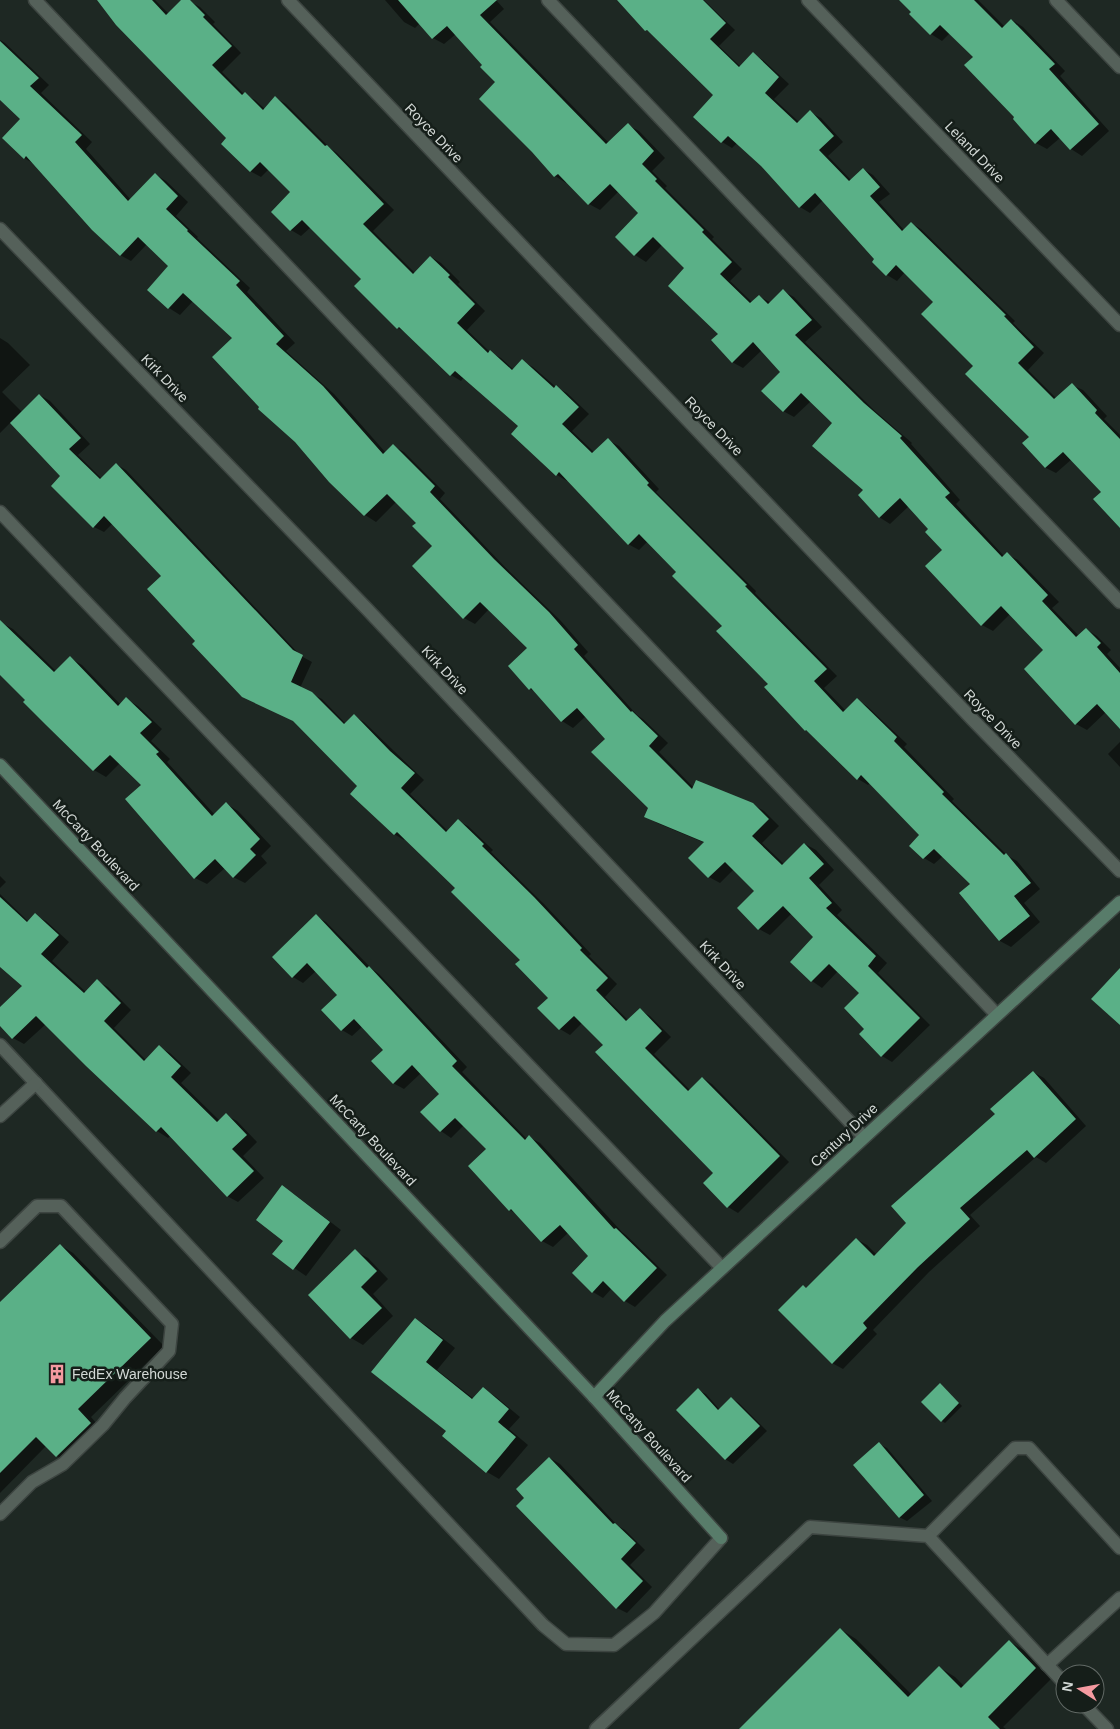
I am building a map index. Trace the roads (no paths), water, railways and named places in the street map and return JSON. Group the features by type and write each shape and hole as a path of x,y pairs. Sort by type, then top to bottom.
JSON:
{"main road":[{"name":"McCarty Boulevard","path":"0,765 594,1397 721,1538"},
{"name":"Century Drive","path":"594,1397 665,1321 1120,902"}],"street":[{"path":"35,0 997,1015"},
{"name":"Royce Drive","path":"288,0 973,720 1120,871"},
{"path":"548,0 1120,602"},
{"name":"Leland Drive","path":"808,0 1120,325"},
{"path":"1056,0 1120,67"},
{"name":"Kirk Drive","path":"0,229 367,609 864,1137"},
{"path":"0,512 722,1268"},
{"path":"0,1045 543,1625 566,1644 614,1645 654,1613 721,1538"},
{"path":"0,1116 36,1083"},
{"path":"0,1242 37,1206 61,1206 172,1324 169,1351 125,1398 103,1425 63,1464 32,1482 0,1514"},
{"path":"928,1536 1015,1448 1029,1448 1120,1548"},
{"path":"596,1729 810,1526 928,1536 1055,1673"},
{"path":"1047,1665 1120,1598"},
{"path":"1093,1714 1107,1729"}],"place":[{"name":"FedEx Warehouse","path":"57,1374"}]}
